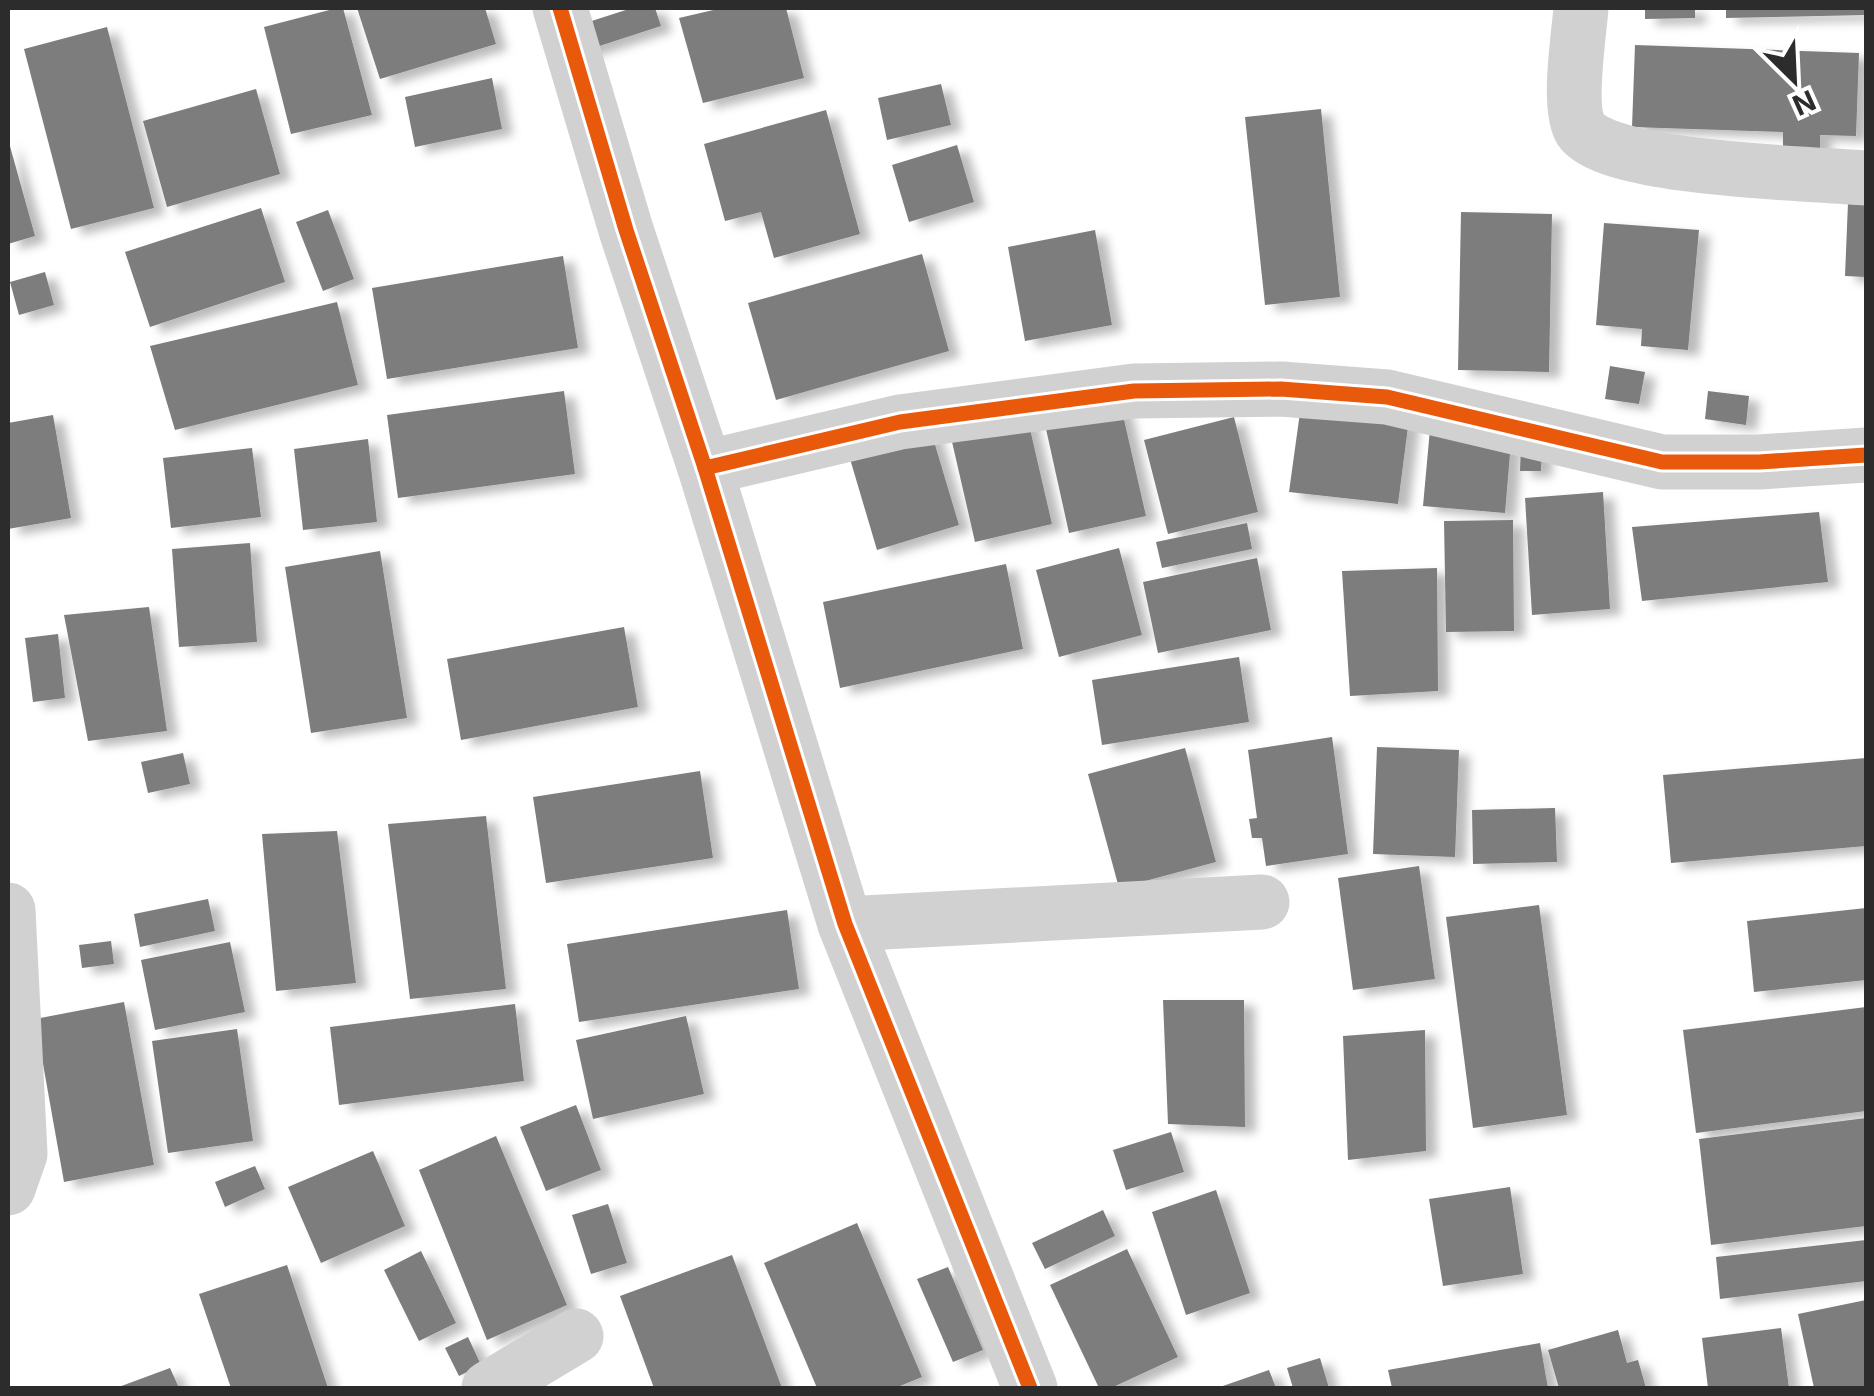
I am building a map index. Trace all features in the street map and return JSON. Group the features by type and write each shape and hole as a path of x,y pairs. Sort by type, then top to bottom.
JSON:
{"street":[{"path":"560,8 845,924 1030,1388"},
{"path":"1580,8 1573,112 1582,131 1594,142 1730,170 1866,178"},
{"path":"705,468 900,422 1134,392 1281,389 1387,397 1662,462 1759,462 1866,455"},
{"path":"845,924 1262,902"},
{"path":"8,910 20,1154 8,1188"},
{"path":"488,1388 576,1336"}],"building":[{"path":"343,8 372,115 291,134 264,27"},
{"path":"357,8 485,8 496,44 380,79"},
{"path":"632,8 655,8 661,26 581,52 573,27"},
{"path":"722,8 786,8 804,78 703,103 679,18"},
{"path":"1645,8 1695,8 1695,18 1645,19"},
{"path":"1726,8 1866,8 1866,15 1726,18"},
{"path":"107,27 154,208 71,229 24,49"},
{"path":"1635,45 1859,53 1856,136 1820,135 1820,151 1783,151 1783,132 1632,127"},
{"path":"492,78 502,129 415,147 405,97"},
{"path":"941,84 951,125 887,140 878,98"},
{"path":"256,89 280,174 167,207 143,121"},
{"path":"1321,109 1340,297 1265,305 1245,117"},
{"path":"826,110 860,234 774,258 761,212 725,221 704,144"},
{"path":"8,139 35,236 8,244"},
{"path":"957,145 974,202 909,222 892,165"},
{"path":"1848,203 1866,204 1866,277 1845,276"},
{"path":"261,208 285,282 150,327 125,252"},
{"path":"328,210 354,279 323,291 296,222"},
{"path":"1461,212 1552,214 1549,372 1458,370"},
{"path":"1604,223 1699,230 1688,350 1641,346 1642,329 1596,325"},
{"path":"1095,230 1112,325 1025,341 1008,247"},
{"path":"922,254 949,351 776,400 748,303"},
{"path":"563,256 578,348 387,379 372,288"},
{"path":"45,272 54,305 19,315 10,282"},
{"path":"337,302 358,385 175,430 150,346"},
{"path":"1610,366 1645,372 1639,404 1605,399"},
{"path":"564,391 575,474 398,498 387,415"},
{"path":"1708,391 1749,396 1746,425 1705,419"},
{"path":"1120,402 1146,516 1069,533 1044,420"},
{"path":"1301,405 1409,419 1398,504 1289,492"},
{"path":"53,415 71,518 8,529 8,423"},
{"path":"1027,416 1052,524 975,542 950,433"},
{"path":"1234,417 1258,512 1168,534 1144,440"},
{"path":"1431,418 1511,442 1505,513 1423,506"},
{"path":"930,428 959,525 877,550 848,452"},
{"path":"368,439 377,522 303,530 294,449"},
{"path":"1521,444 1542,444 1541,471 1520,471"},
{"path":"252,448 261,517 171,528 163,458"},
{"path":"1603,492 1610,609 1532,615 1525,498"},
{"path":"1819,512 1828,582 1642,601 1632,527"},
{"path":"1513,520 1514,631 1446,632 1444,521"},
{"path":"1247,523 1252,549 1162,568 1156,542"},
{"path":"250,543 257,642 179,647 172,549"},
{"path":"1119,548 1142,635 1059,657 1036,570"},
{"path":"380,551 407,718 311,733 285,567"},
{"path":"1257,558 1271,630 1158,653 1143,582"},
{"path":"1006,564 1023,649 840,688 823,602"},
{"path":"1437,568 1438,691 1350,696 1342,571"},
{"path":"149,607 167,731 88,741 64,615"},
{"path":"624,627 638,707 461,740 447,659"},
{"path":"58,634 65,698 33,702 25,638"},
{"path":"1239,657 1249,722 1102,745 1092,680"},
{"path":"1332,737 1348,854 1266,866 1262,838 1252,838 1249,819 1257,818 1248,750"},
{"path":"1377,747 1459,750 1455,857 1373,854"},
{"path":"1185,748 1216,862 1119,888 1088,774"},
{"path":"183,753 190,784 148,793 141,762"},
{"path":"1866,758 1866,846 1671,863 1663,775"},
{"path":"700,771 713,858 546,883 533,797"},
{"path":"1555,808 1557,862 1473,864 1472,810"},
{"path":"486,816 506,989 410,999 388,824"},
{"path":"337,831 356,983 276,991 262,834"},
{"path":"1419,866 1435,979 1353,990 1338,878"},
{"path":"208,899 215,931 140,947 134,914"},
{"path":"1539,905 1567,1115 1473,1128 1446,917"},
{"path":"1866,908 1866,980 1754,992 1747,921"},
{"path":"787,910 799,989 579,1022 567,944"},
{"path":"111,941 114,964 82,968 79,945"},
{"path":"230,942 245,1012 155,1030 141,960"},
{"path":"1163,1000 1244,1000 1245,1127 1168,1124"},
{"path":"124,1002 154,1165 64,1182 35,1019"},
{"path":"515,1004 524,1081 339,1105 330,1027"},
{"path":"1866,1007 1866,1111 1696,1133 1683,1030"},
{"path":"686,1016 704,1094 593,1119 576,1040"},
{"path":"237,1029 253,1141 168,1153 152,1041"},
{"path":"1425,1030 1426,1151 1348,1160 1343,1036"},
{"path":"576,1105 601,1170 546,1191 520,1127"},
{"path":"1866,1118 1866,1226 1711,1245 1699,1139"},
{"path":"1171,1132 1184,1172 1126,1190 1113,1150"},
{"path":"496,1136 567,1305 487,1340 419,1170"},
{"path":"373,1151 405,1226 321,1263 288,1187"},
{"path":"255,1166 265,1189 225,1207 215,1182"},
{"path":"1510,1187 1523,1274 1443,1286 1429,1199"},
{"path":"1216,1190 1250,1293 1186,1315 1152,1212"},
{"path":"608,1204 627,1263 591,1274 572,1215"},
{"path":"1103,1210 1115,1236 1045,1269 1032,1243"},
{"path":"857,1223 922,1377 895,1388 817,1388 764,1263"},
{"path":"1866,1240 1866,1281 1720,1299 1716,1257"},
{"path":"1127,1249 1178,1357 1111,1388 1099,1388 1050,1285"},
{"path":"421,1251 456,1323 419,1341 384,1270"},
{"path":"732,1255 782,1388 654,1388 620,1296"},
{"path":"287,1265 328,1388 231,1388 199,1294"},
{"path":"948,1267 983,1350 953,1362 917,1279"},
{"path":"1866,1300 1866,1388 1814,1388 1798,1314"},
{"path":"1781,1328 1789,1388 1708,1388 1702,1338"},
{"path":"1618,1330 1627,1363 1638,1360 1646,1388 1559,1388 1548,1350"},
{"path":"468,1337 481,1365 459,1376 445,1348"},
{"path":"1540,1343 1548,1388 1392,1388 1388,1370"},
{"path":"1320,1358 1329,1388 1293,1388 1287,1368"},
{"path":"170,1368 179,1388 116,1388"},
{"path":"1269,1370 1276,1388 1217,1388"}],"cycle path":[{"path":"560,8 845,924 1030,1388"},
{"path":"705,468 900,422 1134,391 1281,389 1387,397 1662,462 1759,462 1866,455"}]}
